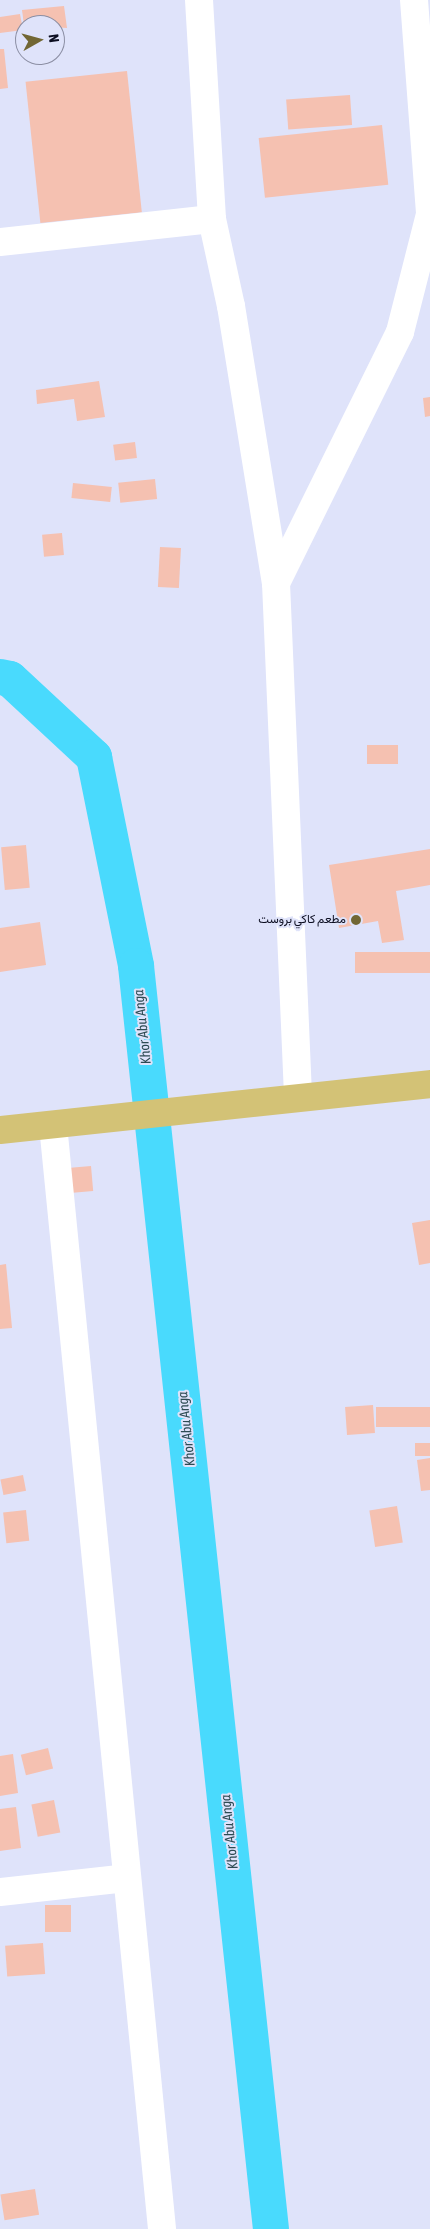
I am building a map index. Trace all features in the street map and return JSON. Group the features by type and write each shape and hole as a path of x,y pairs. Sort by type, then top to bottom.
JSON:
{"highway":[{"path":"0,1130 215,1107 298,1096 430,1084"}],"street":[{"path":"199,0 212,219 231,306 276,583 298,1096"},
{"path":"276,583 400,332 430,214 414,0"},
{"path":"0,242 212,219"},
{"path":"53,1125 162,2229"},
{"path":"0,1892 126,1878"}],"building":[{"path":"64,6 67,28 65,28 65,15 23,15 22,10"},
{"path":"20,14 15,15 15,31 0,33 0,17"},
{"path":"0,49 4,49 8,88 0,89"},
{"path":"127,71 142,212 40,223 26,82"},
{"path":"350,95 352,125 288,129 286,99"},
{"path":"382,125 388,185 265,198 259,138"},
{"path":"99,381 105,417 77,421 74,399 37,404 36,390"},
{"path":"430,397 430,416 425,417 423,398"},
{"path":"135,442 137,458 115,461 113,445"},
{"path":"155,479 157,499 120,503 118,483"},
{"path":"73,483 112,487 110,502 71,498"},
{"path":"62,533 64,555 44,557 42,535"},
{"path":"160,547 181,548 179,588 158,587"},
{"path":"367,745 398,745 398,764 367,764"},
{"path":"26,845 30,888 5,890 1,847"},
{"path":"430,849 430,885 396,891 404,940 382,943 378,921 339,928 329,865"},
{"path":"40,922 46,965 0,972 0,928"},
{"path":"355,952 430,952 430,973 355,973"},
{"path":"91,1166 93,1191 61,1194 59,1169"},
{"path":"430,1220 430,1263 419,1265 412,1223"},
{"path":"6,1264 12,1328 0,1329 0,1265"},
{"path":"373,1405 375,1433 347,1435 345,1407"},
{"path":"376,1407 430,1407 430,1427 376,1427"},
{"path":"415,1443 430,1443 430,1456 415,1456"},
{"path":"430,1458 430,1490 421,1491 417,1460"},
{"path":"23,1475 26,1491 3,1495 0,1479"},
{"path":"397,1506 403,1543 375,1547 369,1510"},
{"path":"26,1510 29,1541 6,1543 3,1512"},
{"path":"48,1748 53,1768 26,1775 21,1755"},
{"path":"13,1754 18,1793 0,1796 0,1756"},
{"path":"54,1800 60,1832 38,1837 31,1804"},
{"path":"16,1807 21,1848 0,1851 0,1809"},
{"path":"45,1905 71,1905 71,1932 45,1932"},
{"path":"43,1943 45,1974 7,1977 5,1946"},
{"path":"35,2189 39,2215 4,2220 0,2194"}],"waterway":[{"name":"Khor Abu Anga","path":"0,677 10,679 94,757 136,966 271,2229"}],"place":[{"name":"مطعم كاكي بروست","path":"356,920"}]}
